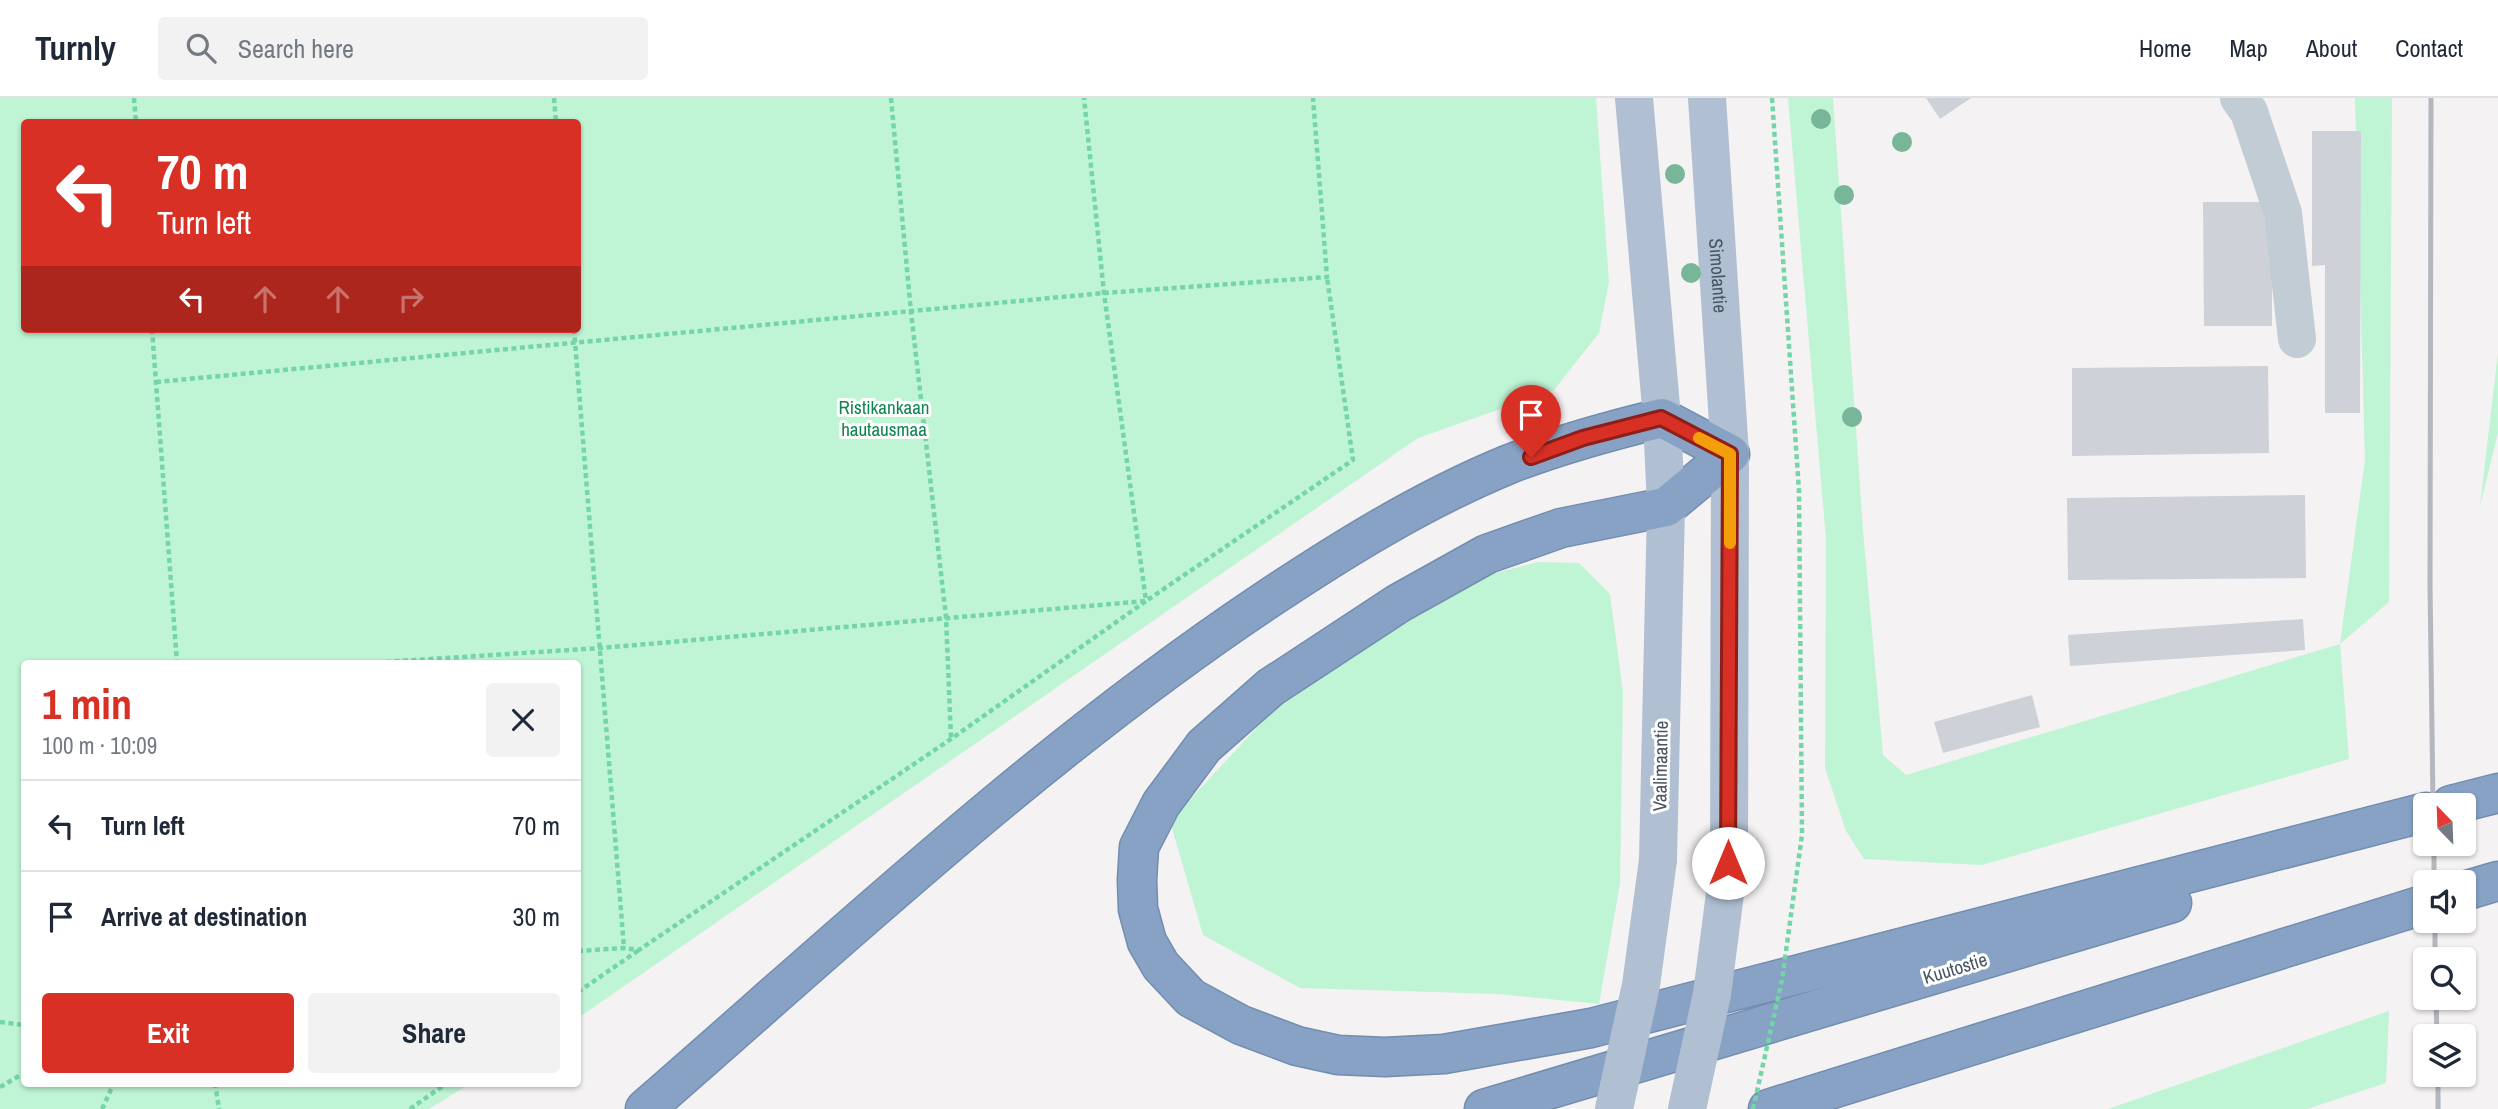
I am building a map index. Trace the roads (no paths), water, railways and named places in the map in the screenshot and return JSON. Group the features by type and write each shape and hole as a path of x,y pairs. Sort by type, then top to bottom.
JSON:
{"highway":[{"path":"645,1109 1084,732 1204,642 1368,535 1434,500 1518,461 1583,438 1661,418 1730,454 1666,507 1561,528 1487,554 1399,603 1271,687 1204,746 1161,804 1139,847 1136,880 1138,909 1147,942 1161,966 1191,998 1241,1025 1297,1046 1339,1055 1385,1057 1444,1054 1591,1028 2413,815"},
{"path":"2476,799 2498,793"},
{"path":"2476,812 2498,806"},
{"name":"Kuutostie","path":"1483,1109 2413,832"},
{"path":"2476,887 2498,881"},
{"path":"1784,1109 2413,908"},
{"path":"1768,1109 1850,1086"}],"main road":[{"path":"1634,98 1661,418"},
{"name":"Simolantie","path":"1707,98 1730,454"},
{"name":"Vaalimaantie","path":"1614,1109 1642,985 1658,860 1666,507 1661,418"},
{"path":"1687,1109 1712,994 1728,863 1730,454"}],"lane":[{"path":"2239,98 2249,112 2283,213 2297,339"}],"railway":[{"path":"2431,98 2430,584 2433,793"},
{"path":"2434,856 2434,870"},
{"path":"2435,933 2435,947"},
{"path":"2436,1010 2437,1024"},
{"path":"2438,1087 2438,1109"}],"park label":[{"name":"Ristikankaan hautausmaa","path":"884,418"}]}
